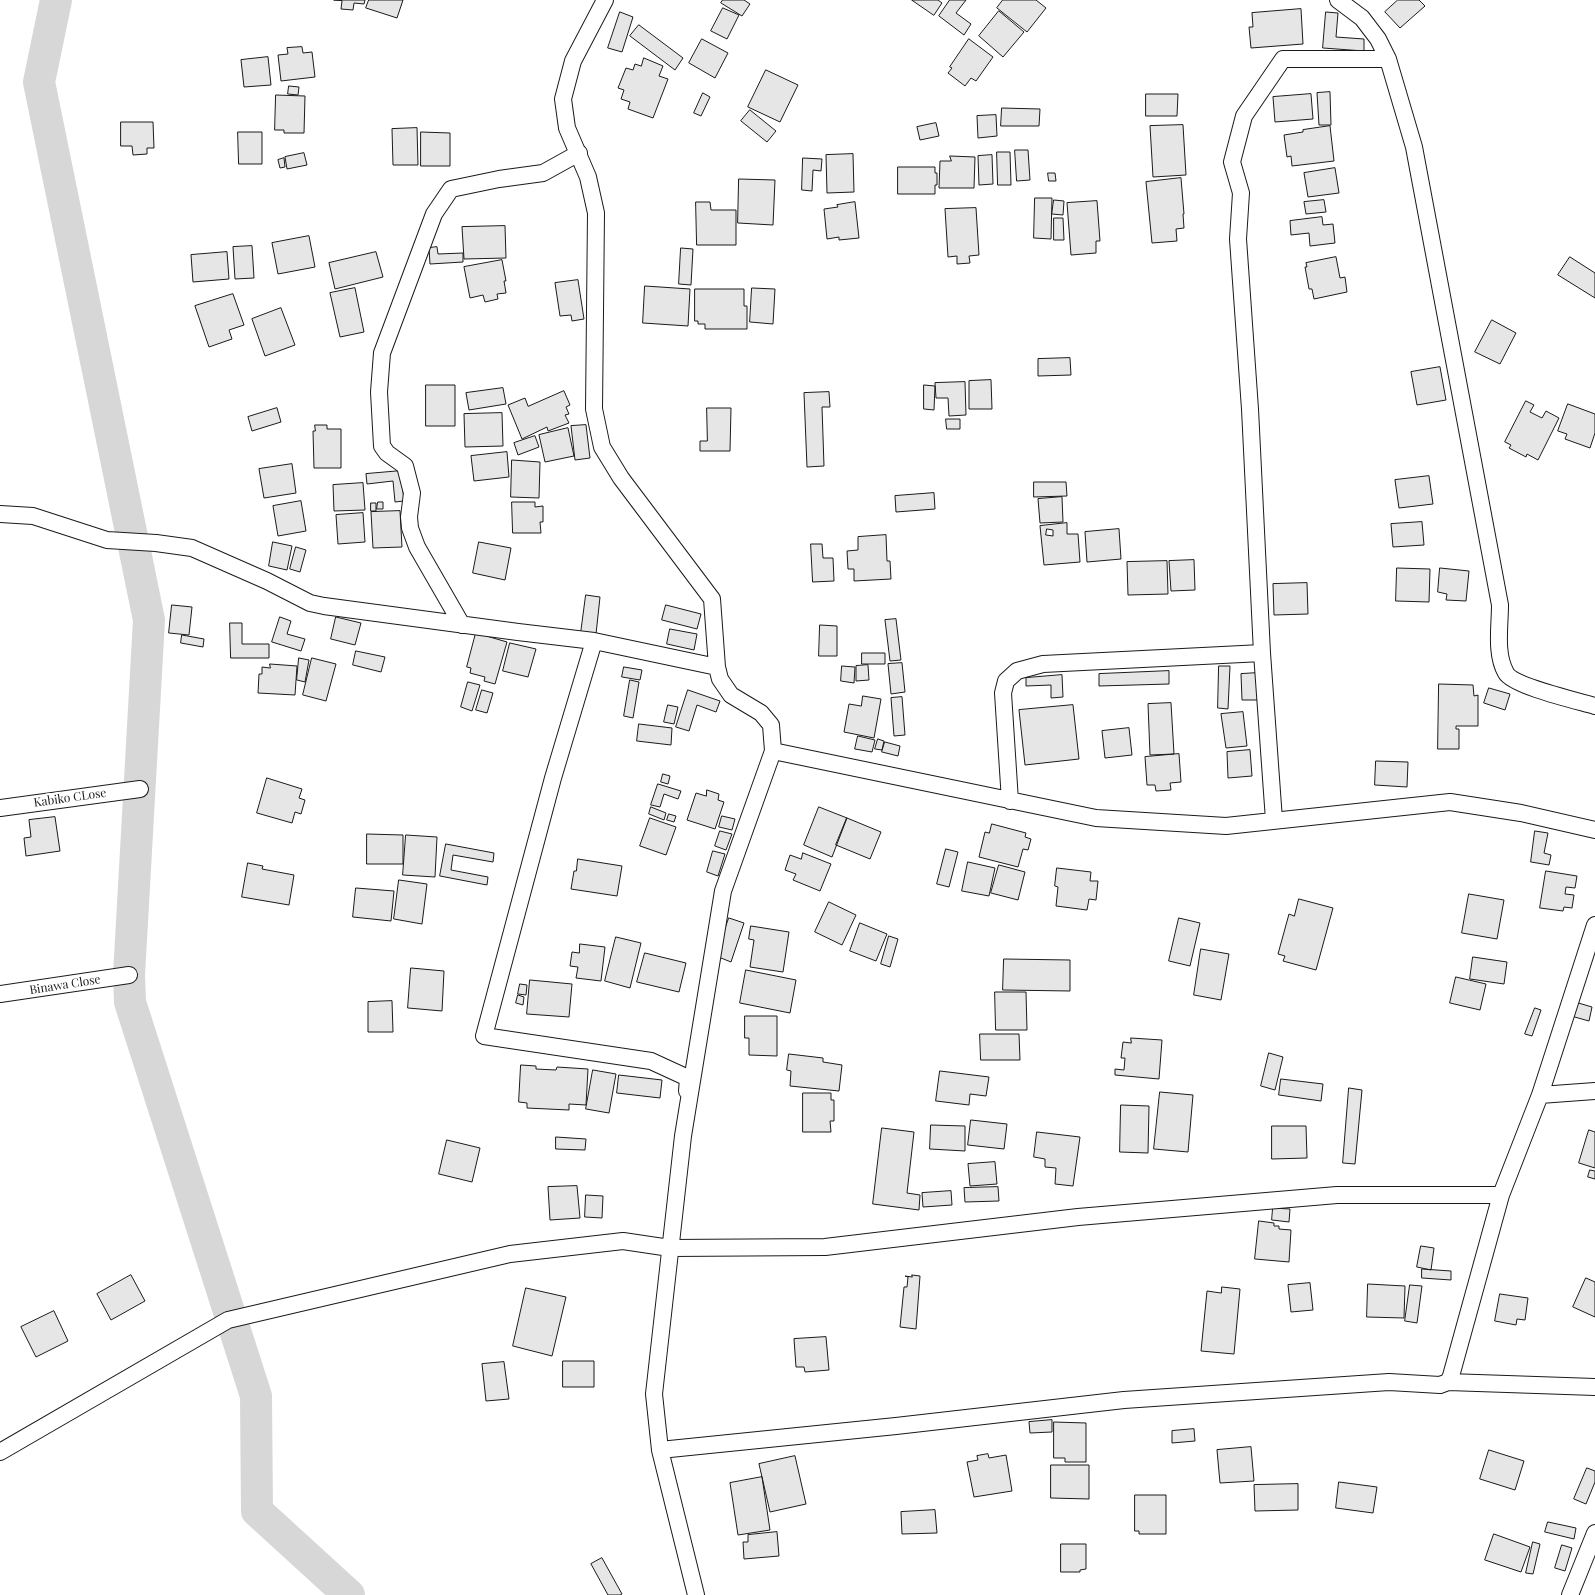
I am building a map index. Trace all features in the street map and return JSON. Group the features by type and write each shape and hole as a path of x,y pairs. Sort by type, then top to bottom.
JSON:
{"street":[{"path":"605,0 573,61 563,99 567,128 588,177 596,212 594,410 602,447 627,486 712,599 717,667 720,679 731,695 761,713 771,725 773,751 723,891 683,1136"},
{"path":"1338,0 1362,18 1378,39 1388,60 1414,147 1499,595 1500,656 1506,675 1523,685 1595,706"},
{"path":"1274,820 1262,653 1250,409 1238,239 1240,193 1232,162 1244,116 1283,59 1388,60"},
{"path":"462,625 417,547 410,528 412,493 405,466 387,453 382,446 380,392 382,352 434,214 451,189 499,179 543,173 579,153"},
{"path":"0,514 33,516 107,540 192,548 316,605 594,641 717,667"},
{"path":"594,641 553,778 484,1036 651,1061 688,1078 654,1394 660,1450 696,1595"},
{"path":"1010,801 1003,693 1006,681 1017,671 1043,664 1262,653"},
{"path":"773,751 1096,818 1226,826 1450,802 1521,813 1595,830"},
{"name":"Kabiko CLose","path":"0,808 140,789"},
{"path":"1448,1382 1501,1195 1540,1095 1595,925"},
{"name":"Binawa Close","path":"0,994 129,975"},
{"path":"1540,1095 1595,1091"},
{"path":"0,1452 228,1320 510,1254 622,1241 670,1248 824,1246 1078,1217 1337,1195 1501,1195"},
{"path":"660,1450 1124,1400 1389,1382 1440,1385 1448,1382 1595,1387"},
{"path":"1570,1595 1595,1532"}],"building":[{"path":"334,0 365,0 364,4 354,3 353,10 341,9 342,1"},
{"path":"369,0 403,0 397,18 366,8"},
{"path":"723,0 744,0 750,4 742,16 721,3"},
{"path":"912,0 938,0 942,3 934,15"},
{"path":"950,0 966,0 956,13 971,24 964,35 939,16"},
{"path":"1003,0 1036,0 1046,8 1027,32 997,8"},
{"path":"1398,0 1419,0 1425,6 1400,28 1385,12"},
{"path":"723,8 739,15 727,39 711,31"},
{"path":"1301,9 1303,44 1251,48 1249,27 1253,27 1252,13"},
{"path":"999,11 1024,32 1003,57 979,36"},
{"path":"620,12 633,17 622,52 608,48"},
{"path":"1326,12 1338,13 1336,37 1364,39 1364,51 1323,48"},
{"path":"639,25 683,58 675,70 630,36"},
{"path":"702,39 728,53 715,78 689,63"},
{"path":"969,39 993,57 976,81 971,78 965,86 948,73"},
{"path":"302,47 303,53 312,52 315,77 281,81 278,55 288,54 287,48"},
{"path":"268,57 271,85 244,87 241,60"},
{"path":"644,58 663,66 659,76 668,79 653,118 628,109 630,102 621,99 624,90 618,88 626,68 633,70 635,64 641,66"},
{"path":"766,70 798,85 780,122 748,107"},
{"path":"289,86 299,87 298,95 288,94"},
{"path":"1330,92 1331,125 1319,125 1317,93"},
{"path":"703,93 710,97 701,116 694,113"},
{"path":"1146,94 1178,94 1177,116 1146,116"},
{"path":"1311,94 1313,119 1275,122 1273,97"},
{"path":"276,95 305,96 304,133 284,133 284,130 275,130"},
{"path":"1002,108 1040,109 1039,126 1001,126"},
{"path":"750,110 776,131 767,142 741,121"},
{"path":"996,115 997,136 978,138 977,116"},
{"path":"121,122 153,122 154,148 147,148 147,154 133,155 132,146 121,146"},
{"path":"936,123 939,136 920,140 917,127"},
{"path":"1183,125 1186,175 1153,177 1150,126"},
{"path":"1330,126 1334,161 1292,166 1291,156 1287,157 1284,135"},
{"path":"417,128 418,165 393,165 392,129"},
{"path":"238,132 262,132 262,164 239,164"},
{"path":"421,132 450,133 450,166 421,166"},
{"path":"1015,150 1028,150 1030,180 1017,181"},
{"path":"997,152 1010,152 1011,185 998,185"},
{"path":"304,153 307,165 287,169 285,157"},
{"path":"853,154 854,192 827,193 826,155"},
{"path":"992,155 993,184 979,185 978,156"},
{"path":"950,156 975,157 974,188 939,188 940,161 951,161"},
{"path":"284,158 285,167 280,168 278,160"},
{"path":"803,158 822,159 821,171 813,170 812,191 802,190"},
{"path":"898,167 935,167 937,185 935,185 935,194 898,194"},
{"path":"1335,168 1339,193 1308,197 1304,173"},
{"path":"1048,173 1055,173 1056,181 1049,181"},
{"path":"1181,178 1184,228 1176,229 1177,241 1152,243 1146,182"},
{"path":"739,179 775,180 773,225 738,223"},
{"path":"1035,198 1052,198 1051,239 1034,238"},
{"path":"1054,200 1064,201 1063,215 1052,214"},
{"path":"1324,200 1326,212 1306,214 1304,202"},
{"path":"1097,201 1100,241 1096,241 1096,253 1071,255 1067,203"},
{"path":"696,202 710,202 711,210 736,210 736,245 697,245"},
{"path":"855,202 859,238 839,240 839,237 827,239 824,209"},
{"path":"976,208 979,255 969,256 970,263 957,264 957,256 948,257 945,209"},
{"path":"1322,217 1323,225 1333,224 1335,243 1310,246 1309,233 1291,235 1290,221"},
{"path":"1054,218 1063,218 1064,240 1054,240"},
{"path":"505,226 506,258 464,259 462,227"},
{"path":"309,236 315,267 278,274 272,243"},
{"path":"252,246 254,278 235,279 233,247"},
{"path":"437,247 438,254 463,253 463,262 430,264 429,248"},
{"path":"681,248 693,249 691,285 679,284"},
{"path":"227,252 229,279 193,282 191,255"},
{"path":"376,252 383,277 335,289 329,263"},
{"path":"1336,257 1340,278 1345,277 1347,292 1314,299 1312,289 1309,289 1306,263"},
{"path":"1570,257 1595,273 1595,298 1558,275"},
{"path":"502,260 506,293 497,294 498,299 485,302 483,295 470,298 464,267"},
{"path":"578,280 584,319 572,321 571,315 560,316 555,283"},
{"path":"645,286 690,289 688,326 643,323"},
{"path":"355,288 364,332 340,337 330,293"},
{"path":"752,288 775,289 773,324 750,322"},
{"path":"695,289 744,289 744,306 747,306 747,329 705,329 705,324 698,324 698,321 695,321"},
{"path":"233,294 244,325 229,330 232,339 209,347 195,306"},
{"path":"281,308 295,345 265,356 252,319"},
{"path":"1492,320 1516,333 1500,364 1475,352"},
{"path":"1070,358 1071,375 1038,376 1038,359"},
{"path":"1440,367 1446,400 1417,405 1411,372"},
{"path":"991,380 992,409 969,409 969,381"},
{"path":"965,382 966,415 949,416 948,398 936,398 935,383"},
{"path":"426,385 455,385 455,426 426,426"},
{"path":"924,385 935,386 934,410 924,409"},
{"path":"503,388 506,404 469,410 466,393"},
{"path":"564,391 570,405 566,407 569,414 565,415 569,423 548,431 547,427 522,439 508,405 525,398 528,406"},
{"path":"829,392 830,407 822,407 824,466 807,467 804,393"},
{"path":"1526,401 1534,405 1530,412 1542,418 1546,411 1559,418 1538,460 1527,454 1526,457 1509,448 1511,445 1505,442"},
{"path":"1568,404 1595,414 1595,433 1590,448 1565,439 1567,434 1558,431"},
{"path":"277,408 281,422 252,431 248,417"},
{"path":"707,408 731,408 730,451 700,451 700,441 707,441"},
{"path":"502,413 503,446 465,447 464,414"},
{"path":"946,419 960,419 960,429 947,429"},
{"path":"315,425 327,425 327,429 341,429 341,468 314,468 313,431 315,431"},
{"path":"586,425 590,458 575,460 571,426"},
{"path":"568,428 574,456 545,462 539,435"},
{"path":"535,436 539,447 518,455 514,443"},
{"path":"507,452 509,477 474,481 471,456"},
{"path":"512,460 540,462 539,498 511,497"},
{"path":"292,464 296,493 264,498 259,469"},
{"path":"401,471 404,501 395,502 393,481 367,484 366,474"},
{"path":"1429,476 1433,504 1399,508 1395,480"},
{"path":"1034,482 1066,482 1067,496 1034,497"},
{"path":"363,483 365,510 334,511 333,485"},
{"path":"934,493 935,509 896,512 895,496"},
{"path":"1062,497 1063,522 1040,523 1038,499"},
{"path":"301,501 306,531 278,536 273,506"},
{"path":"378,502 383,502 383,509 377,509"},
{"path":"512,502 535,502 535,507 543,506 543,522 540,522 541,533 513,533"},
{"path":"371,503 376,503 376,511 371,511"},
{"path":"400,511 402,547 373,548 371,512"},
{"path":"363,513 365,542 338,544 336,515"},
{"path":"1422,522 1424,545 1393,547 1391,524"},
{"path":"1067,523 1067,534 1078,534 1080,562 1044,565 1040,526","holes":["1047,529 1053,530 1053,536 1046,535"]},
{"path":"1119,529 1121,559 1087,562 1085,532"},
{"path":"886,535 887,561 890,561 891,579 854,581 854,569 848,569 847,551 858,550 858,537"},
{"path":"273,542 292,546 287,570 269,566"},
{"path":"479,542 511,548 505,580 473,573"},
{"path":"811,544 822,544 823,558 833,558 834,581 813,582"},
{"path":"296,547 306,550 300,572 290,569"},
{"path":"1194,560 1195,590 1171,591 1169,561"},
{"path":"1167,561 1168,594 1128,595 1127,562"},
{"path":"1397,568 1430,569 1429,602 1396,601"},
{"path":"1440,568 1469,571 1466,601 1446,600 1447,594 1438,592"},
{"path":"1307,583 1308,614 1274,615 1273,584"},
{"path":"586,595 600,597 596,634 581,633"},
{"path":"172,605 192,607 189,635 169,633"},
{"path":"666,605 701,614 697,629 662,620"},
{"path":"280,617 291,621 287,634 305,639 301,651 272,642"},
{"path":"336,617 361,623 355,645 331,639"},
{"path":"896,619 901,660 890,661 885,620"},
{"path":"230,623 242,623 242,644 269,644 269,658 231,658"},
{"path":"820,625 837,626 837,656 819,656"},
{"path":"670,629 697,634 694,650 667,644"},
{"path":"476,633 507,642 495,684 484,681 485,677 470,673 471,668 467,667"},
{"path":"182,635 204,639 203,647 181,643"},
{"path":"510,643 536,649 528,677 503,671"},
{"path":"356,651 385,657 381,672 353,665"},
{"path":"862,653 885,653 885,664 862,664"},
{"path":"299,658 309,660 305,682 297,680"},
{"path":"312,658 336,664 326,701 303,695"},
{"path":"902,663 905,692 891,694 888,664"},
{"path":"270,664 297,666 295,695 258,693 259,674 262,674 262,667 270,668"},
{"path":"868,665 869,680 856,681 856,666"},
{"path":"842,666 855,667 854,683 841,681"},
{"path":"1219,666 1230,666 1228,709 1218,708"},
{"path":"624,667 642,670 640,680 622,677"},
{"path":"1169,671 1169,684 1099,686 1099,674"},
{"path":"1258,673 1258,700 1242,700 1241,674"},
{"path":"1062,675 1063,697 1051,698 1051,685 1026,686 1026,678"},
{"path":"630,680 639,682 633,718 624,716"},
{"path":"468,682 480,685 472,711 461,707"},
{"path":"1439,684 1473,685 1474,696 1478,695 1478,726 1456,726 1456,729 1459,729 1459,749 1438,749"},
{"path":"1489,688 1510,694 1505,710 1484,703"},
{"path":"482,690 493,693 487,713 476,710"},
{"path":"688,690 720,701 716,712 697,705 689,731 676,727"},
{"path":"863,696 881,699 874,738 844,732 849,704 861,706"},
{"path":"902,697 905,735 894,736 891,698"},
{"path":"1171,703 1174,754 1150,755 1148,704"},
{"path":"668,705 678,707 674,724 664,722"},
{"path":"1073,705 1079,759 1025,765 1019,710"},
{"path":"1243,712 1247,746 1226,748 1221,714"},
{"path":"639,724 672,728 671,745 637,741"},
{"path":"1129,728 1132,755 1105,758 1102,731"},
{"path":"858,736 875,740 872,752 855,749"},
{"path":"878,739 884,741 882,750 875,749"},
{"path":"885,742 900,746 898,756 882,752"},
{"path":"1250,750 1252,776 1228,778 1227,752"},
{"path":"1179,754 1181,782 1170,783 1171,790 1156,791 1155,785 1147,785 1145,757"},
{"path":"1376,761 1408,762 1407,787 1375,785"},
{"path":"663,774 670,776 668,784 661,782"},
{"path":"267,778 302,789 299,798 305,800 301,814 295,812 292,823 257,813"},
{"path":"658,784 681,791 678,799 664,794 660,807 651,805"},
{"path":"707,790 719,794 718,800 724,802 715,829 687,820 696,793 706,796"},
{"path":"651,807 666,813 664,820 649,814"},
{"path":"819,807 847,818 832,857 804,845"},
{"path":"669,814 676,816 674,822 667,820"},
{"path":"722,816 735,819 732,830 719,827"},
{"path":"55,817 60,851 26,856 24,838 31,837 29,820"},
{"path":"650,818 676,827 666,855 640,846"},
{"path":"847,818 881,832 870,859 836,845"},
{"path":"992,824 1026,833 1025,837 1031,839 1028,850 1023,849 1018,867 979,857 985,832 989,833"},
{"path":"720,831 732,834 726,850 715,846"},
{"path":"1535,831 1548,833 1544,853 1551,855 1549,865 1531,862"},
{"path":"367,834 403,835 403,864 367,864"},
{"path":"406,835 437,837 435,877 403,875"},
{"path":"446,844 494,853 493,862 453,855 451,870 488,877 487,885 440,876"},
{"path":"946,849 958,852 949,887 937,884"},
{"path":"713,851 725,854 718,876 707,872"},
{"path":"803,853 831,864 820,891 793,880 796,874 785,870 790,855 801,859"},
{"path":"578,859 622,866 617,896 571,889"},
{"path":"968,862 995,868 989,896 962,891"},
{"path":"248,863 263,866 262,869 294,875 289,905 242,897"},
{"path":"999,865 1025,872 1018,900 991,893"},
{"path":"1057,868 1091,872 1090,881 1098,881 1096,900 1089,899 1087,910 1056,906 1058,887 1055,886"},
{"path":"1546,871 1577,876 1575,888 1566,887 1565,894 1574,895 1572,908 1564,907 1563,911 1540,908"},
{"path":"399,880 427,884 422,924 394,919"},
{"path":"356,888 394,891 391,921 353,917"},
{"path":"1469,894 1504,900 1497,939 1462,933"},
{"path":"1299,899 1333,908 1316,970 1283,961 1285,956 1278,954 1289,914 1294,916"},
{"path":"829,902 856,915 842,945 815,932"},
{"path":"729,918 744,923 731,962 716,956"},
{"path":"1179,918 1200,923 1190,966 1169,961"},
{"path":"860,923 887,934 876,961 850,951"},
{"path":"751,926 789,932 783,972 750,967 754,940 749,939"},
{"path":"889,936 898,939 890,967 881,964"},
{"path":"616,937 641,943 630,988 605,981"},
{"path":"580,944 605,947 601,981 576,978 578,967 570,966 572,952 579,953"},
{"path":"1201,949 1229,954 1221,1000 1194,995"},
{"path":"645,953 686,963 679,992 637,982"},
{"path":"1473,957 1507,962 1504,984 1470,979"},
{"path":"1004,959 1070,960 1070,991 1003,990"},
{"path":"411,968 444,971 442,1011 408,1008"},
{"path":"746,970 796,980 790,1013 740,1003"},
{"path":"1456,977 1486,984 1480,1010 1450,1003"},
{"path":"530,980 572,984 569,1017 527,1014"},
{"path":"520,984 527,985 526,995 518,994"},
{"path":"995,992 1026,992 1027,1030 996,1030"},
{"path":"518,995 524,997 523,1005 516,1003"},
{"path":"392,1001 393,1032 368,1032 368,1002"},
{"path":"1575,1002 1592,1007 1589,1021 1571,1016"},
{"path":"1535,1008 1541,1010 1532,1036 1525,1034"},
{"path":"745,1016 777,1016 777,1056 749,1055 749,1038 745,1038"},
{"path":"980,1034 1019,1034 1020,1060 981,1060"},
{"path":"1131,1038 1162,1040 1159,1079 1115,1075 1115,1069 1124,1070 1125,1058 1121,1058 1123,1042 1131,1043"},
{"path":"1269,1053 1283,1057 1275,1090 1261,1086"},
{"path":"789,1054 823,1058 823,1062 842,1065 839,1091 790,1086 791,1071 787,1070"},
{"path":"521,1065 536,1066 536,1069 556,1070 557,1067 588,1069 586,1105 569,1104 569,1110 527,1108 527,1103 519,1102"},
{"path":"593,1070 616,1074 609,1113 586,1109"},
{"path":"940,1071 989,1077 986,1096 970,1094 969,1105 936,1101"},
{"path":"619,1075 662,1080 660,1098 617,1093"},
{"path":"1281,1079 1323,1084 1321,1101 1279,1095"},
{"path":"1349,1088 1362,1090 1355,1164 1343,1163"},
{"path":"1160,1092 1193,1095 1188,1152 1154,1149"},
{"path":"803,1093 831,1093 831,1100 834,1100 834,1121 830,1121 831,1132 803,1132"},
{"path":"1121,1105 1149,1106 1148,1153 1120,1152"},
{"path":"971,1120 1007,1124 1004,1149 968,1145"},
{"path":"931,1125 965,1126 965,1151 930,1149"},
{"path":"1272,1126 1306,1126 1307,1158 1272,1159"},
{"path":"882,1128 914,1132 907,1193 920,1195 919,1210 873,1204"},
{"path":"1589,1130 1595,1132 1595,1168 1579,1163"},
{"path":"1037,1132 1080,1137 1073,1186 1055,1184 1056,1168 1045,1167 1045,1159 1034,1157"},
{"path":"556,1137 586,1139 585,1150 556,1149"},
{"path":"447,1140 480,1148 472,1182 439,1174"},
{"path":"995,1162 997,1184 970,1186 968,1164"},
{"path":"1590,1170 1595,1171 1595,1179 1588,1177"},
{"path":"577,1186 580,1218 550,1220 548,1187"},
{"path":"998,1187 999,1201 965,1202 964,1188"},
{"path":"951,1191 952,1205 923,1207 922,1193"},
{"path":"586,1195 603,1196 602,1218 585,1217"},
{"path":"1273,1208 1290,1209 1289,1222 1272,1220"},
{"path":"1259,1221 1274,1223 1274,1226 1279,1226 1279,1229 1291,1230 1289,1262 1255,1259"},
{"path":"1421,1246 1434,1248 1431,1270 1417,1267"},
{"path":"1422,1269 1451,1271 1451,1280 1422,1278"},
{"path":"131,1275 145,1301 111,1320 97,1294"},
{"path":"912,1275 920,1276 916,1329 900,1327 904,1287 907,1287 908,1277 905,1276 912,1277"},
{"path":"1586,1278 1595,1282 1595,1317 1573,1307"},
{"path":"1310,1283 1313,1310 1291,1312 1288,1285"},
{"path":"1368,1284 1405,1286 1404,1318 1367,1317"},
{"path":"1410,1285 1422,1286 1417,1323 1405,1321"},
{"path":"1222,1287 1240,1289 1234,1354 1201,1351 1207,1291 1221,1293"},
{"path":"526,1288 566,1297 552,1356 513,1346"},
{"path":"1500,1294 1528,1298 1525,1320 1517,1319 1516,1325 1495,1321"},
{"path":"54,1311 68,1341 36,1357 21,1327"},
{"path":"826,1337 829,1370 805,1372 804,1367 796,1367 794,1339"},
{"path":"563,1361 594,1361 594,1387 563,1387"},
{"path":"504,1362 509,1399 486,1401 482,1364"},
{"path":"1052,1420 1052,1432 1030,1433 1029,1422"},
{"path":"1054,1422 1086,1423 1086,1462 1065,1462 1065,1458 1054,1458"},
{"path":"1194,1429 1195,1441 1172,1443 1172,1431"},
{"path":"1251,1447 1254,1481 1220,1483 1217,1450"},
{"path":"1489,1450 1524,1461 1515,1490 1480,1479"},
{"path":"988,1454 989,1458 1006,1455 1012,1491 974,1497 967,1462 978,1460 977,1456"},
{"path":"795,1456 806,1504 770,1512 759,1464"},
{"path":"1051,1465 1089,1465 1089,1499 1051,1498"},
{"path":"1587,1468 1595,1471 1595,1482 1586,1504 1574,1499"},
{"path":"762,1477 770,1530 738,1535 730,1483"},
{"path":"1339,1482 1377,1487 1373,1513 1336,1508"},
{"path":"1298,1484 1298,1510 1255,1511 1254,1485"},
{"path":"1135,1495 1166,1495 1166,1534 1139,1534 1139,1531 1135,1531"},
{"path":"935,1510 937,1533 902,1534 901,1512"},
{"path":"1548,1522 1576,1528 1574,1539 1545,1532"},
{"path":"777,1532 779,1556 744,1559 743,1542 748,1542 748,1535"},
{"path":"1494,1534 1530,1547 1521,1572 1485,1560"},
{"path":"1533,1542 1540,1544 1533,1574 1526,1573"},
{"path":"1061,1544 1086,1544 1086,1569 1080,1570 1080,1572 1061,1572"},
{"path":"1562,1545 1572,1548 1565,1571 1555,1568"},
{"path":"602,1558 622,1594 608,1595 591,1564"}],"waterway":[{"path":"56,0 39,82 149,620 129,975 130,1002 256,1396 257,1511 349,1595"}]}
